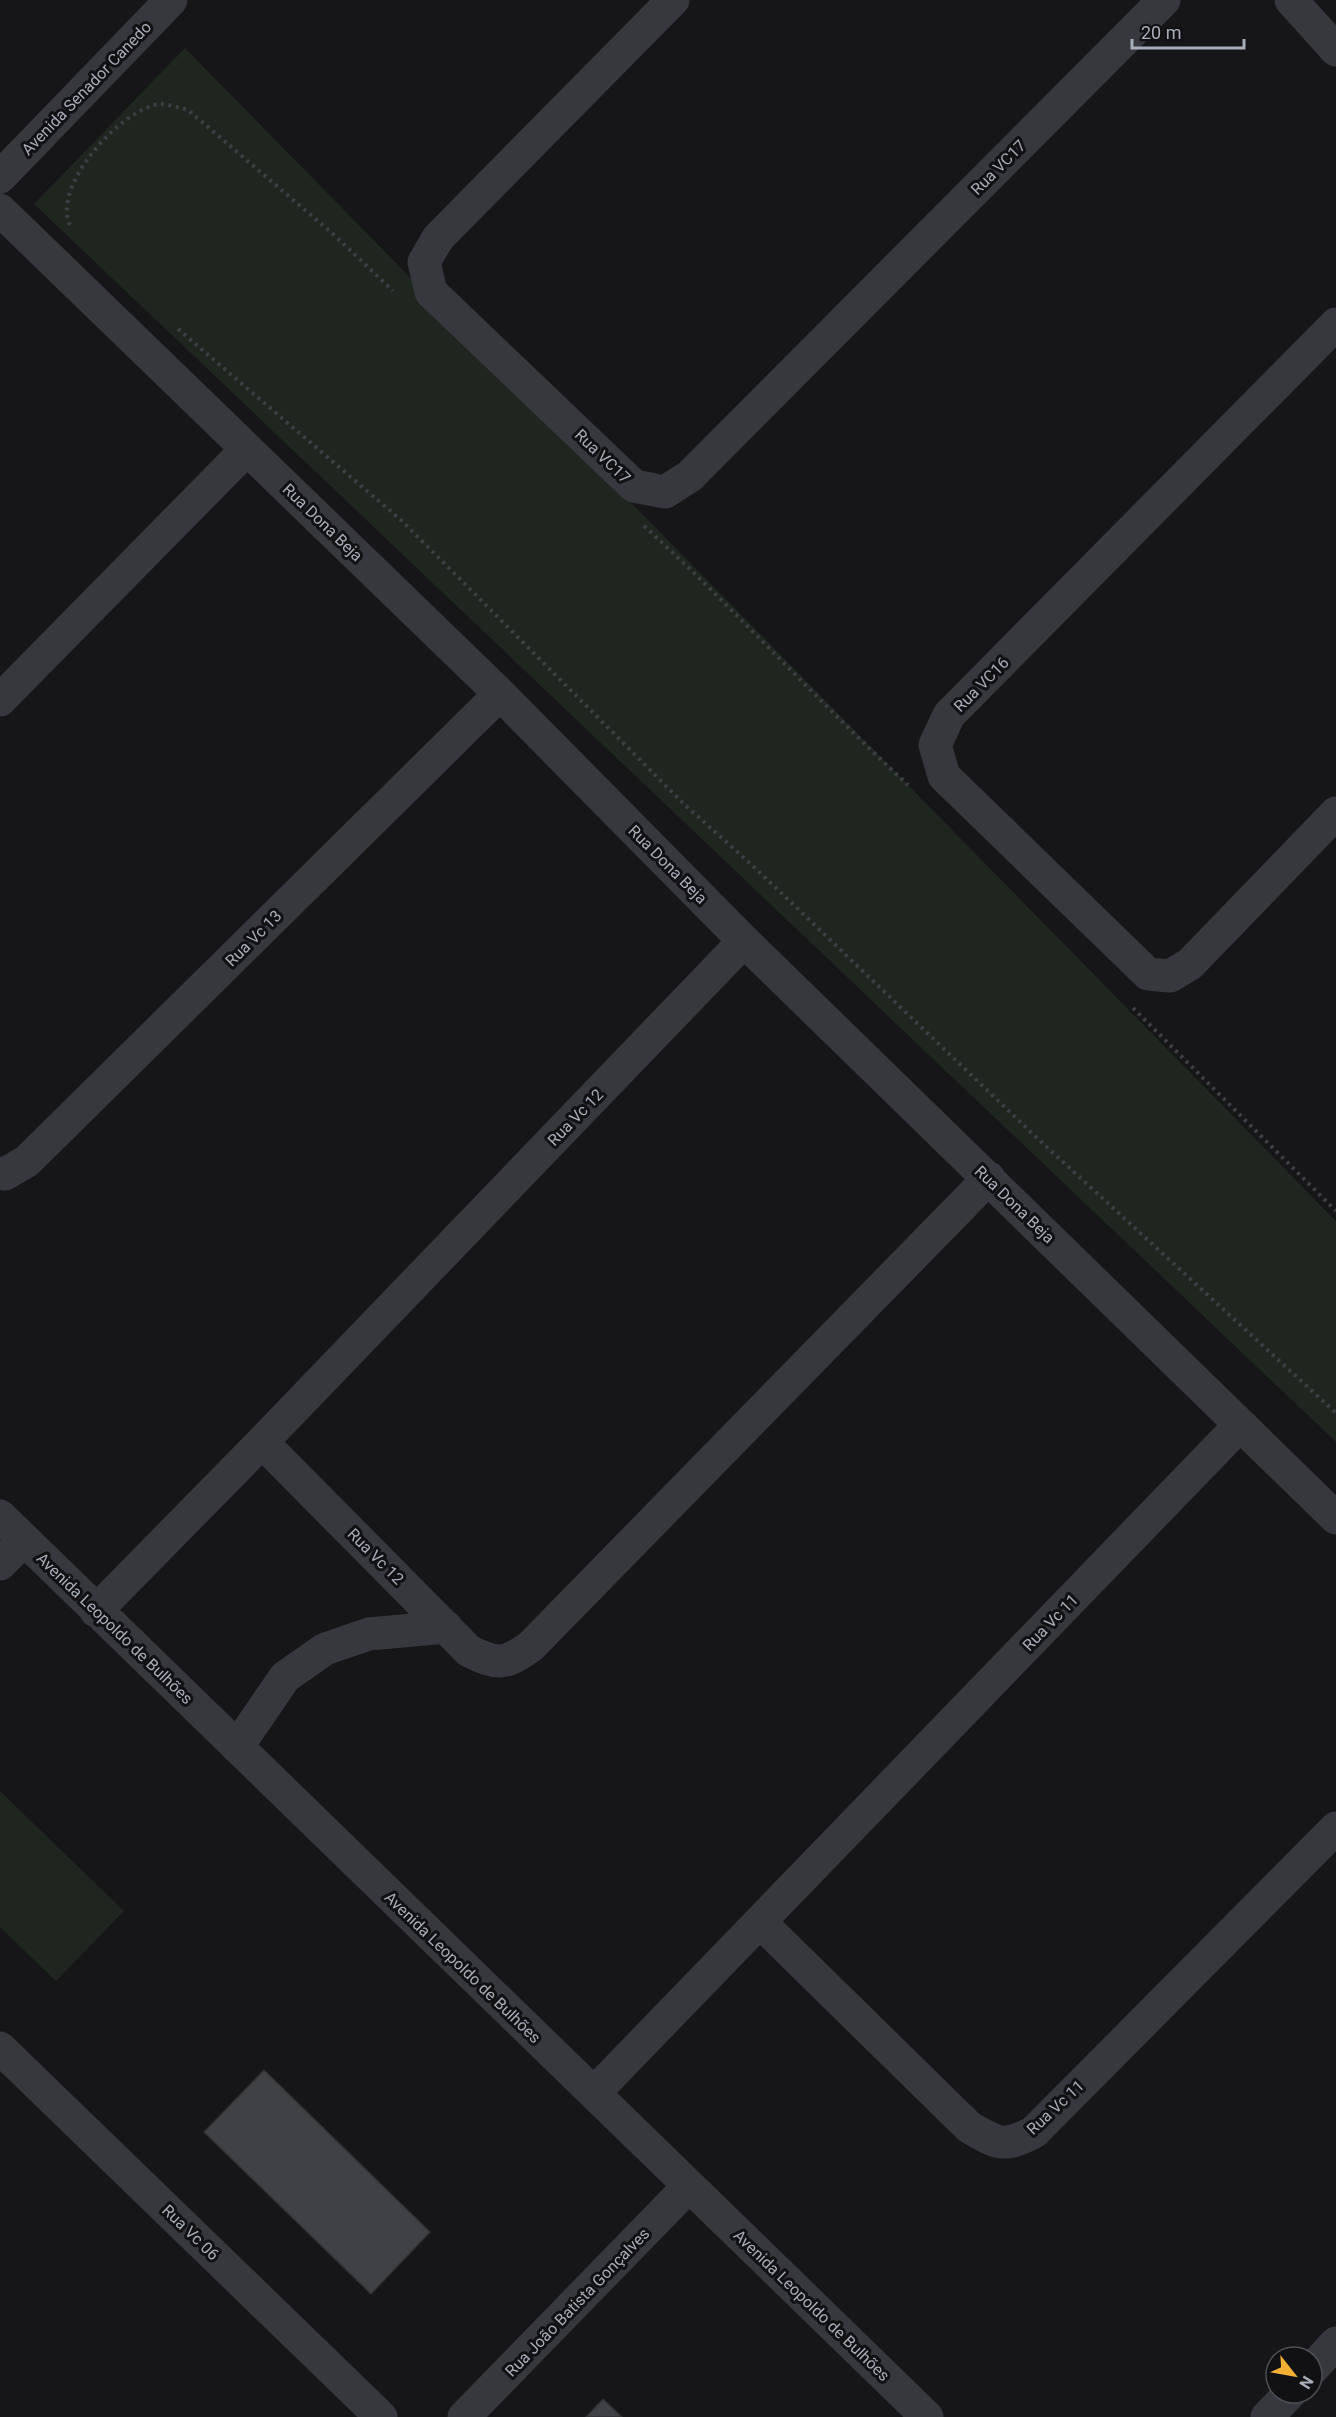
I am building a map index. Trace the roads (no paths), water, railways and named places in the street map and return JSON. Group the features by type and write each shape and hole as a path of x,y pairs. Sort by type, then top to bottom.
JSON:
{"street":[{"name":"Avenida Senador Canedo","path":"0,177 171,0"},
{"name":"Rua VC17","path":"673,0 438,238 424,262 431,292 634,486 665,492 690,476 1164,0"},
{"path":"1291,0 1336,50"},
{"name":"Rua Dona Beja","path":"0,210 500,694 744,941 1336,1518"},
{"name":"Rua VC16","path":"1336,324 949,715 935,745 944,776 1148,974 1170,976 1190,964 1336,813"},
{"path":"0,700 247,449"},
{"name":"Rua Vc 13","path":"0,1173 5,1174 27,1161 500,694"},
{"name":"Rua Vc 12","path":"744,941 262,1442 469,1652 491,1662 513,1659 531,1646 989,1178"},
{"name":"Rua Vc 11","path":"594,2093 1240,1425"},
{"path":"96,1611 262,1442"},
{"name":"Avenida Leopoldo de Bulhões","path":"0,1516 927,2417"},
{"path":"0,1564 24,1540"},
{"path":"237,1747 285,1677 325,1649 369,1634 446,1627"},
{"name":"Rua Vc 11","path":"760,1922 969,2127 991,2140 1013,2143 1034,2132 1336,1828"},
{"name":"Rua Vc 06","path":"0,2048 381,2417"},
{"name":"Rua João Batista Gonçalves","path":"464,2417 689,2186"},
{"path":"1324,2356 1336,2343"},
{"path":"1267,2417 1278,2405"}]}
